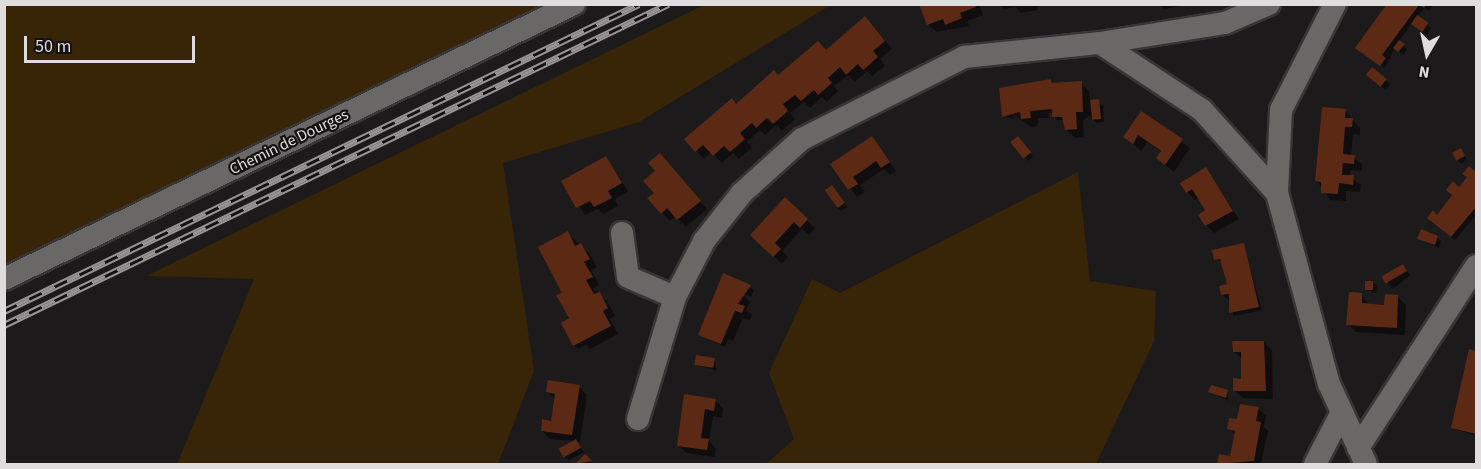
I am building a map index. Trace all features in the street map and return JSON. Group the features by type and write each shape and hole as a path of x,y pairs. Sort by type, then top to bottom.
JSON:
{"street":[{"name":"Chemin de Dourges","path":"4,279 574,4"},
{"path":"638,419 675,297 704,242 742,193 802,139 964,57 1100,42 1225,23 1269,4"},
{"path":"1335,4 1281,110 1277,193 1329,384 1362,456"},
{"path":"1100,42 1202,110 1277,193"},
{"path":"622,233 628,276 675,297"},
{"path":"1362,456 1476,266"},
{"path":"1315,465 1341,414"}],"shaded area":[{"path":"5,4 555,5 5,271"},
{"path":"706,4 831,5 639,122 503,163 534,371 498,464 177,464 254,279 146,276"},
{"path":"1078,172 1090,281 1156,291 1154,341 1096,464 766,464 794,439 769,373 812,279 840,293"}],"building":[{"path":"919,4 975,4 976,7 960,13 962,18 945,25 943,19 927,25"},
{"path":"1387,4 1427,4 1424,8 1419,5 1382,55 1386,58 1380,66 1355,48"},
{"path":"1417,15 1429,23 1422,32 1411,24"},
{"path":"865,16 885,41 873,51 878,57 863,70 858,64 846,75 840,67 828,78 832,83 818,95 814,90 801,101 795,95 783,104 788,111 773,124 767,118 756,128 752,123 740,133 745,139 730,152 724,146 713,156 703,145 695,152 684,139 732,98 736,104 774,70 778,75 818,41 826,50"},
{"path":"1399,40 1405,44 1398,52 1393,48"},
{"path":"1372,67 1387,79 1380,87 1366,75"},
{"path":"1051,79 1051,83 1082,81 1083,112 1076,112 1077,129 1065,130 1062,117 1052,117 1052,109 1030,111 1031,118 1021,119 1020,112 1002,117 999,88"},
{"path":"1099,99 1101,119 1092,120 1090,100"},
{"path":"1322,107 1346,109 1345,118 1353,118 1352,127 1345,127 1343,154 1355,155 1354,164 1343,163 1342,175 1354,175 1353,185 1339,183 1338,194 1321,193 1321,182 1315,181"},
{"path":"1141,111 1183,139 1165,165 1156,158 1161,151 1138,135 1133,144 1123,137"},
{"path":"872,136 890,162 881,168 876,161 853,177 858,184 848,190 830,164"},
{"path":"1018,136 1031,152 1023,159 1010,142"},
{"path":"1461,148 1465,156 1456,161 1452,153"},
{"path":"660,153 701,201 677,220 667,208 661,214 647,198 654,193 643,181 655,171 648,163"},
{"path":"606,156 622,183 608,191 612,198 594,207 590,201 576,208 561,181"},
{"path":"1469,166 1476,172 1476,207 1451,237 1427,218 1433,210 1437,215 1452,195 1446,190 1453,181 1459,187 1467,177 1462,174"},
{"path":"1206,167 1233,211 1205,226 1198,215 1205,210 1192,189 1186,193 1180,183"},
{"path":"832,185 845,203 838,208 825,190"},
{"path":"785,197 808,219 800,228 794,222 775,243 781,249 773,257 750,235"},
{"path":"1421,229 1438,236 1435,245 1417,239"},
{"path":"568,231 575,246 581,243 590,259 584,262 593,277 586,280 594,294 600,292 608,308 603,311 611,326 573,346 561,323 569,318 556,295 562,293 538,247"},
{"path":"1244,243 1259,307 1229,313 1229,294 1221,295 1219,286 1227,284 1220,259 1214,260 1212,250"},
{"path":"1403,264 1407,271 1385,283 1381,276"},
{"path":"723,273 751,285 738,304 745,306 742,313 735,311 721,344 698,335"},
{"path":"1365,281 1373,281 1373,290 1365,290"},
{"path":"1349,292 1362,293 1362,303 1384,305 1385,294 1398,295 1397,328 1346,325"},
{"path":"1232,341 1264,341 1266,391 1233,391 1233,378 1241,379 1241,352 1233,352"},
{"path":"1469,349 1476,351 1476,434 1451,428"},
{"path":"696,355 715,358 713,368 694,365"},
{"path":"548,380 580,385 572,435 541,431 542,419 551,421 555,394 546,392"},
{"path":"1211,385 1228,390 1226,398 1208,392"},
{"path":"684,394 716,399 714,411 705,409 701,438 709,439 707,450 677,446"},
{"path":"1240,404 1259,407 1256,421 1261,422 1254,461 1217,464 1219,454 1230,456 1235,431 1227,429 1229,418 1237,419"},
{"path":"576,439 581,448 563,457 559,449"},
{"path":"585,454 592,461 575,464"}],"railway":[{"path":"4,311 639,4"},
{"path":"4,325 668,4"}]}
